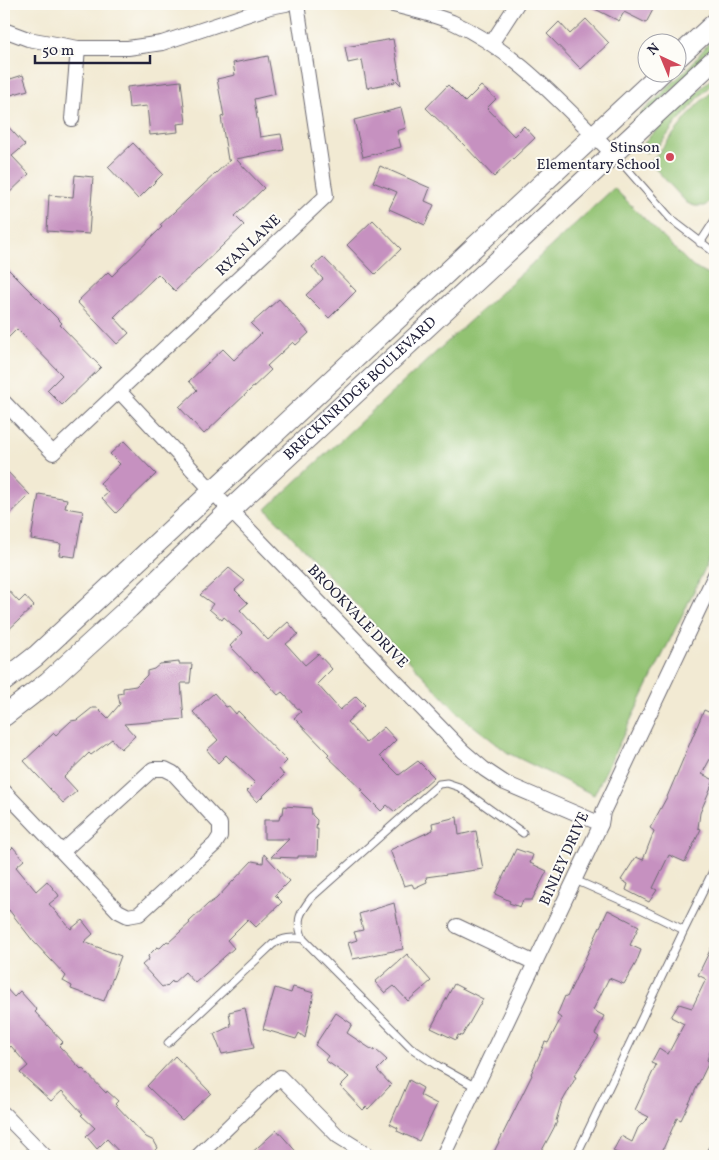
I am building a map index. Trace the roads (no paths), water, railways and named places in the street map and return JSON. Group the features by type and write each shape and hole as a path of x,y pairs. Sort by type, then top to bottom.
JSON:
{"street":[{"path":"4,30 28,39 78,48 128,48 162,43 270,7 286,4"},
{"name":"RYAN LANE","path":"4,402 53,453 326,196 297,4"},
{"path":"390,4 451,22 491,44 526,69 614,154"},
{"path":"491,44 517,4"},
{"path":"686,50 715,23"},
{"path":"72,119 78,48"},
{"name":"BRECKINRIDGE BOULEVARD","path":"4,716 48,682 129,608 230,510 715,59"},
{"name":"BRECKINRIDGE BOULEVARD","path":"4,681 36,656 651,82"},
{"name":"BROOKVALE DRIVE","path":"119,392 230,510 463,751 484,770 505,783 601,824"},
{"name":"BINLEY DRIVE","path":"443,1156 575,880 601,824 603,812 715,575"},
{"path":"4,791 118,911 128,916 139,914 215,844 220,836 220,824 173,773 165,769 153,769 62,852"},
{"path":"457,926 535,963"},
{"path":"203,1155 280,1077 338,1136 370,1156"},
{"path":"4,1116 45,1156"},
{"path":"712,1156 715,1150"}],"lane":[{"path":"614,154 672,220 715,253"},
{"path":"700,243 715,220"},
{"path":"476,1087 438,1066 410,1047 303,938 298,925 301,912 312,897 439,784 447,783 459,787 523,833"},
{"path":"576,1156 715,868"},
{"path":"575,880 640,908 684,930"},
{"path":"168,1043 273,944 284,938 303,938"}],"place":[{"name":"Stinson Elementary School","path":"670,157"}]}
